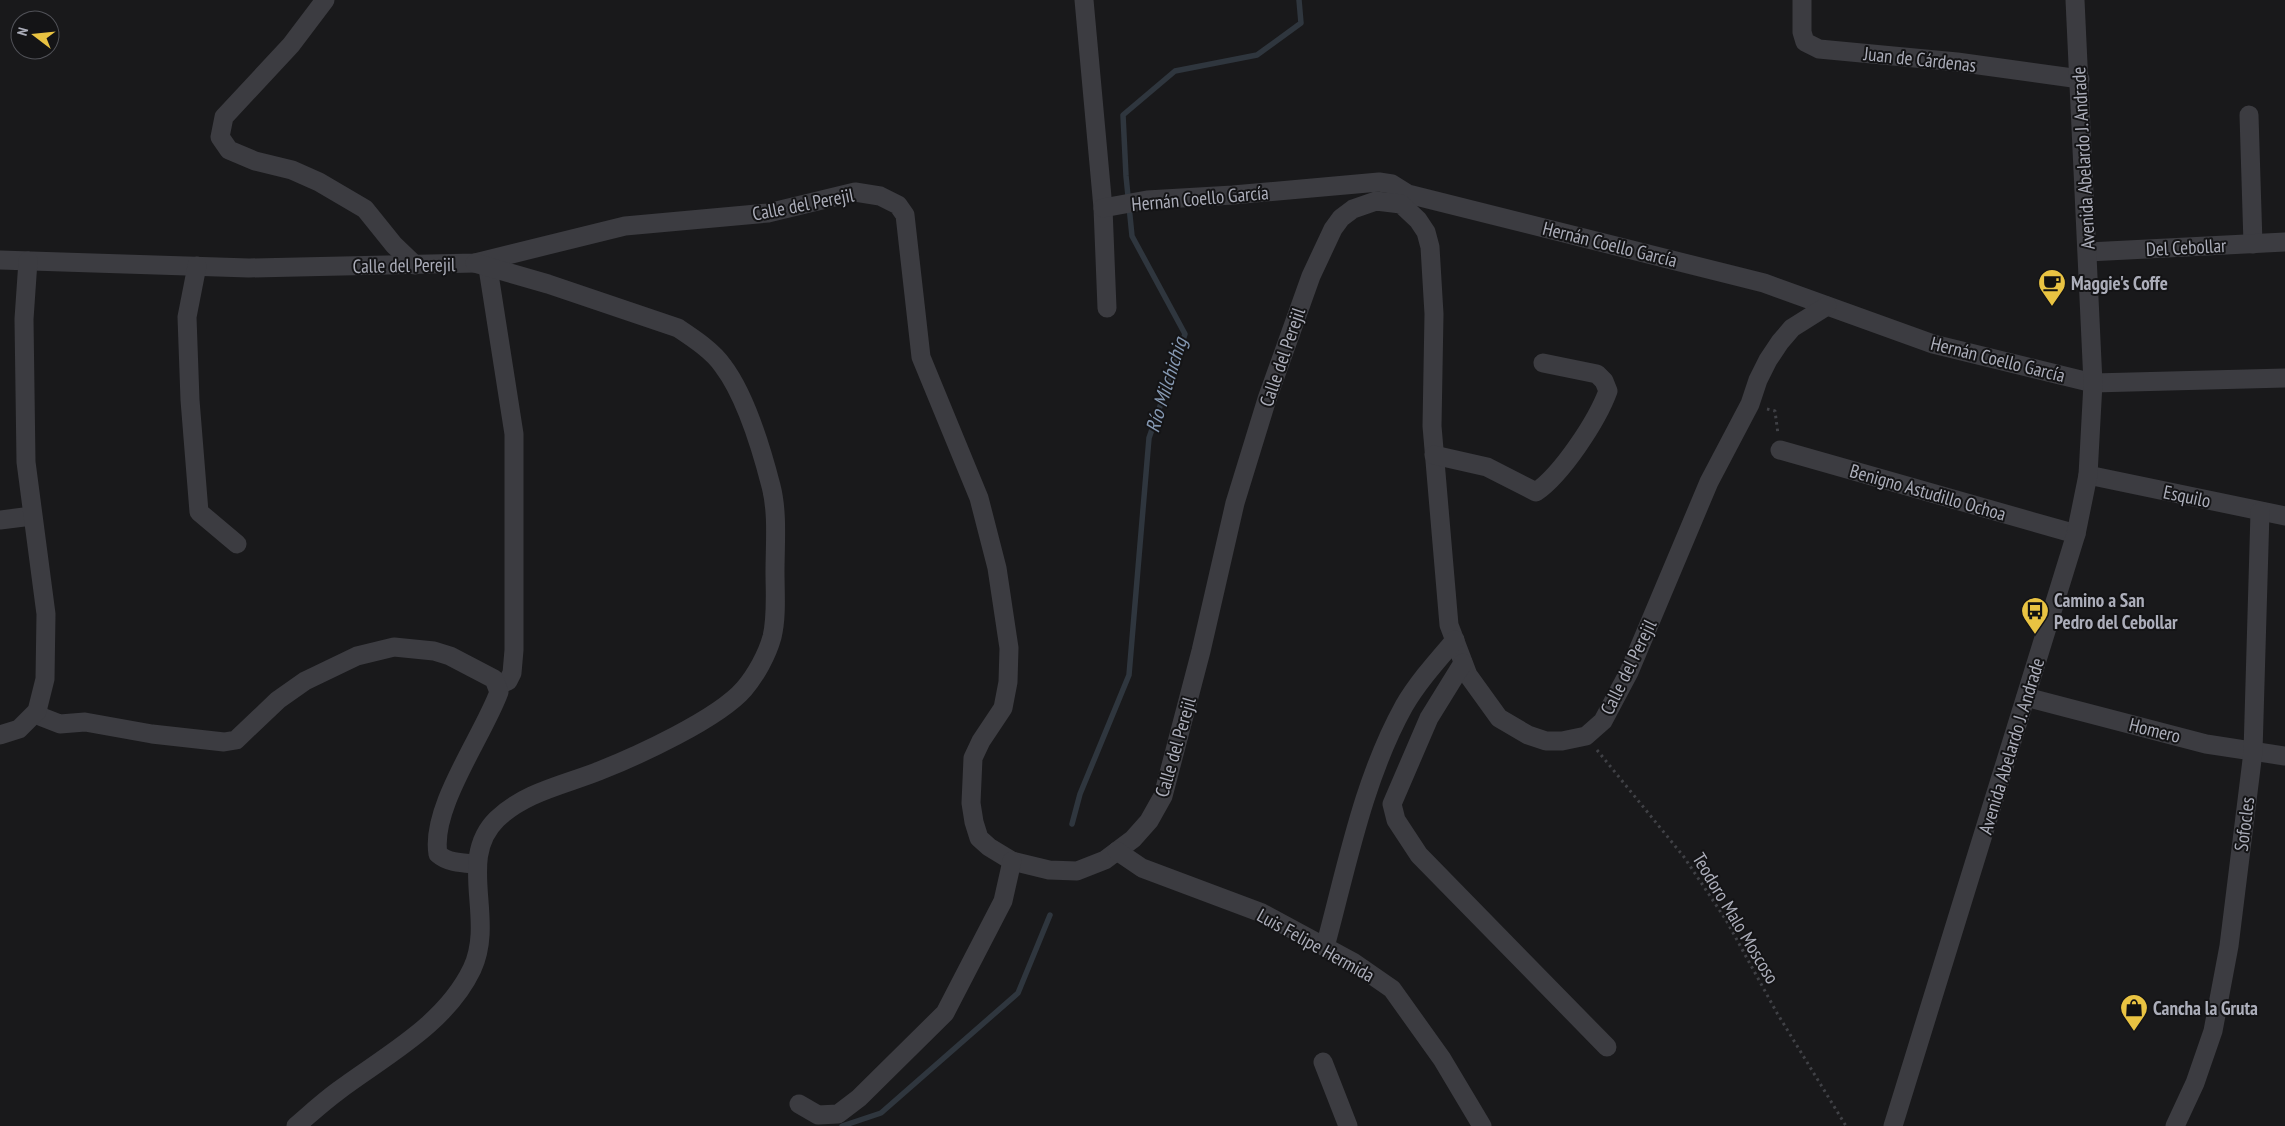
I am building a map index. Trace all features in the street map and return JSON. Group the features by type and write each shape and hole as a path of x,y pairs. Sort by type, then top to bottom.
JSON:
{"street":[{"path":"325,0 291,46 224,116 220,136 229,150 255,161 292,170 365,209 394,245 416,265"},
{"path":"1084,0 1110,207 1107,308"},
{"name":"Juan de Cárdenas","path":"1802,0 1802,32 1805,42 1819,49 1957,62 2080,79"},
{"name":"Avenida Abelardo J. Andrade","path":"1893,1126 2076,534 2088,475 2093,383 2076,0"},
{"path":"2249,116 2253,244"},
{"name":"Hernán Coello García","path":"1110,207 1146,200 1378,182 1392,184 1404,199 1764,283 1933,344 2093,383 2285,378"},
{"name":"Calle del Perejil","path":"0,260 250,268 416,265 481,266 625,226 768,212 855,192 880,196 903,210 905,215 920,357 979,498 997,568 1009,648 1008,682 1003,708 981,741 973,758 970,803 979,838 989,847 1012,861 1049,870 1077,871 1105,860 1133,839 1149,821 1162,796 1201,651 1235,503 1267,398 1310,276 1333,229 1347,213 1363,204 1404,199"},
{"path":"1404,199 1426,232 1430,247 1434,314 1432,426 1449,624 1468,675 1499,718 1528,736 1546,741 1562,741 1586,736"},
{"name":"Del Cebollar","path":"2088,252 2285,242"},
{"path":"0,735 19,729 37,711 44,679 46,614 26,462 24,319 28,261"},
{"path":"197,266 188,317 190,400 200,512 237,544"},
{"path":"296,1126 335,1093 439,1016 455,998 472,968 478,948 481,908 476,864 480,845 496,820 525,798 600,771 660,742 720,709 744,689 762,662 772,636 775,605 774,498 762,450 732,380 722,363 693,338 678,328 548,284 481,266 514,434 514,650 512,673 508,681 498,685"},
{"name":"Calle del Perejil","path":"1586,736 1603,721 1629,672 1709,482 1750,404 1758,380 1768,360 1792,328 1827,306"},
{"path":"1434,455 1487,468 1536,492 1550,483 1601,411 1608,391 1604,381 1597,374 1544,362"},
{"name":"Benigno Astudillo Ochoa","path":"1780,450 2076,534"},
{"name":"Esquilo","path":"2088,475 2285,516"},
{"name":"Sofocles","path":"2175,1126 2196,1084 2213,1031 2229,946 2253,752 2260,512"},
{"path":"0,520 32,516"},
{"path":"1325,947 1369,783 1404,706 1424,677 1455,640"},
{"path":"37,711 42,717 60,724 85,722 152,734 224,742 236,740 278,700 305,681 357,656 394,647 445,654 486,675 498,685 499,692 491,713 455,784 439,830 438,854 457,862 476,864"},
{"path":"1463,663 1429,718 1398,786 1392,804 1396,820 1419,855 1607,1047"},
{"name":"Homero","path":"2026,697 2206,744 2285,756"},
{"name":"Luis Felipe Hermida","path":"1117,851 1142,868 1262,913 1353,962 1392,989 1442,1059 1482,1126"},
{"path":"798,1104 818,1115 838,1114 858,1098 945,1013 1003,901 1012,861"},
{"path":"1323,1062 1348,1126"}],"path":[{"name":"Teodoro Malo Moscoso","path":"1586,736 1684,857 1726,920 1777,1013 1846,1126"}],"waterway":[{"name":"Río Milchichig","path":"1072,824 1080,794 1129,675 1149,438 1185,334 1132,236 1126,176 1123,115 1175,71 1257,55 1301,23 1299,0"},
{"path":"842,1126 881,1113 1018,993 1050,915"}],"place":[{"name":"Maggie's Coffe","path":"2052,307"},
{"name":"Camino a San Pedro del Cebollar","path":"2035,635"},
{"name":"Cancha la Gruta","path":"2134,1032"}]}
